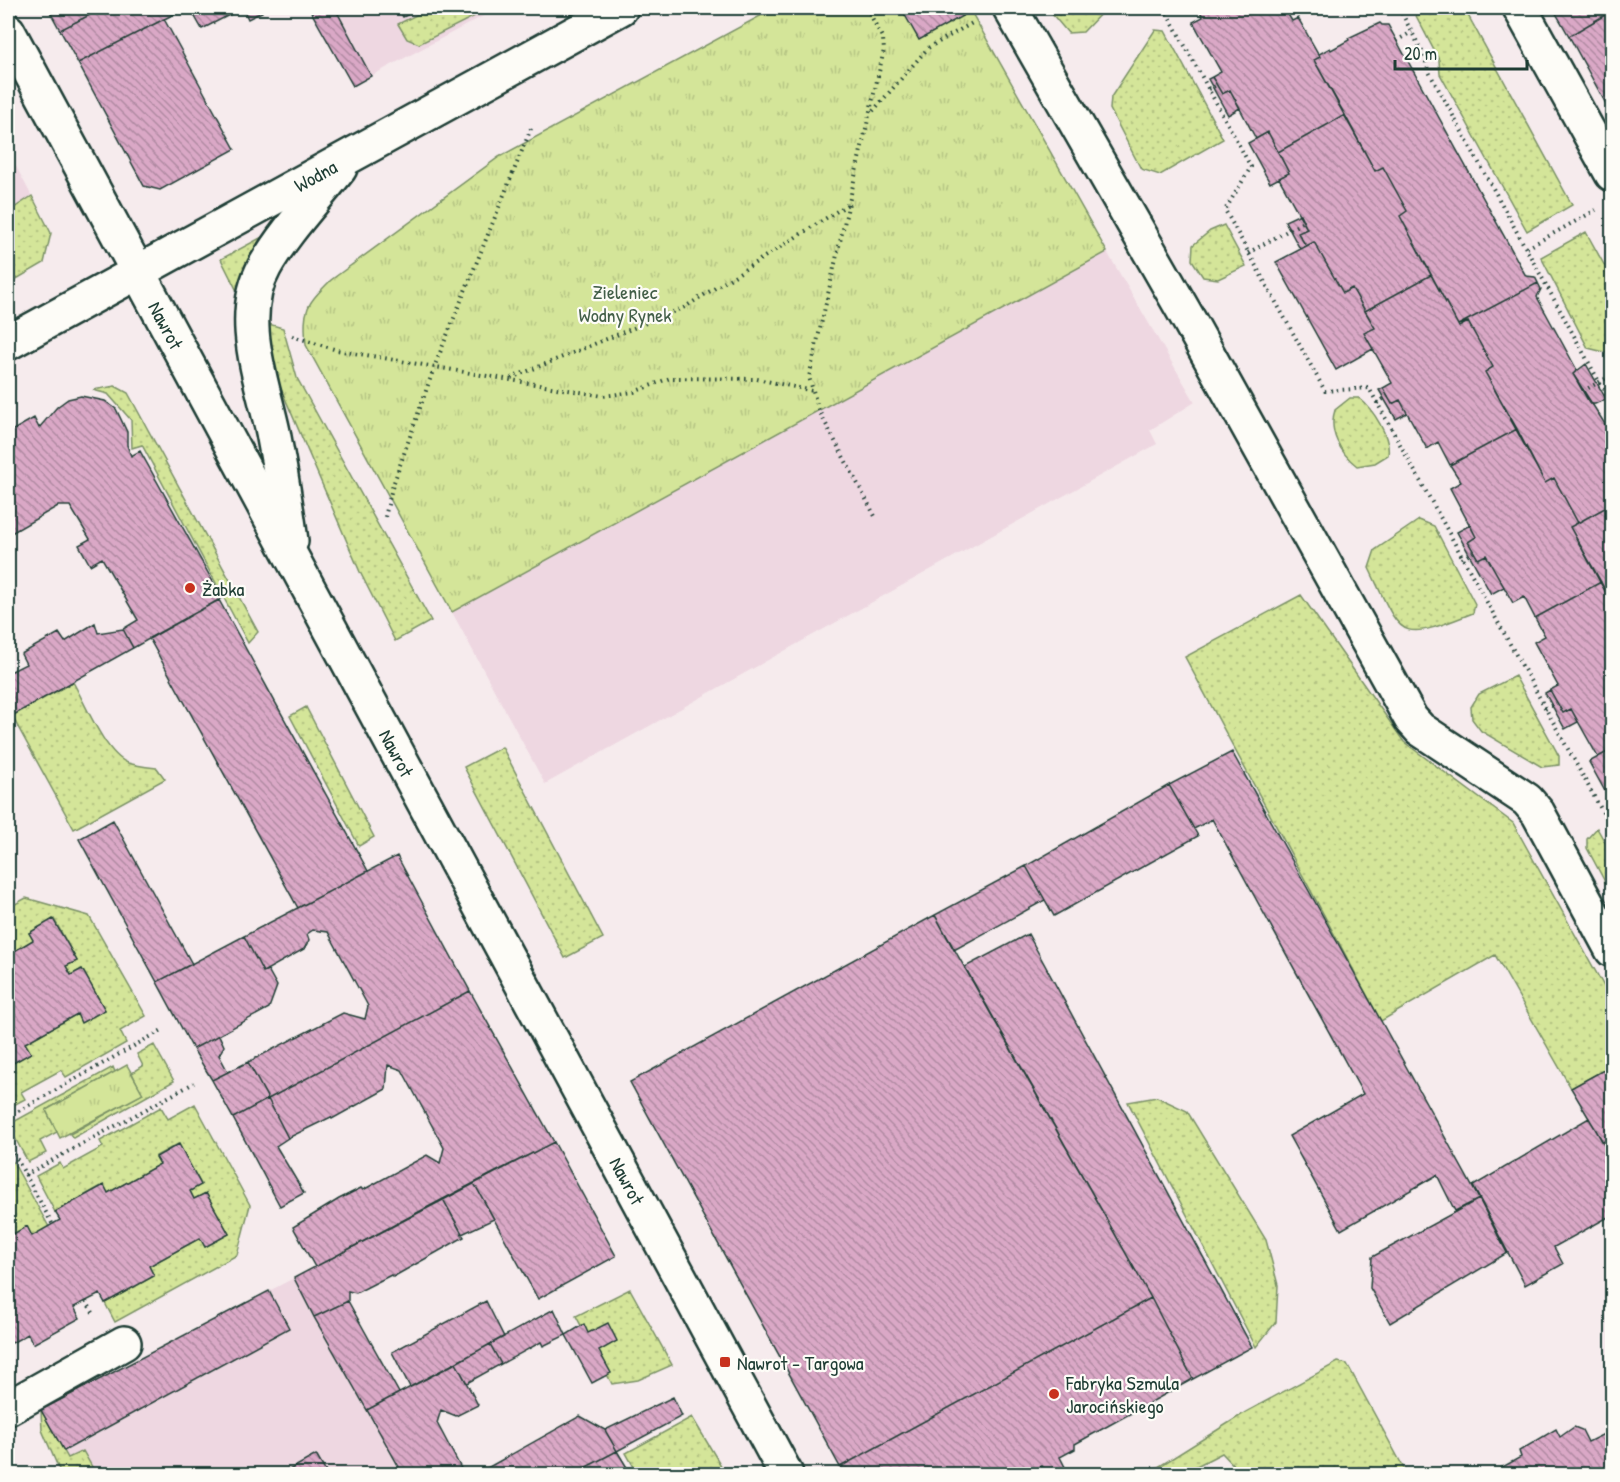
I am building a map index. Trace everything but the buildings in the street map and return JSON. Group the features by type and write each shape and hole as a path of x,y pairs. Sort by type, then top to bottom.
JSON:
{"street":[{"name":"Wodna","path":"8,343 621,8"},
{"path":"1520,8 1612,174"},
{"path":"997,12 1190,322 1406,711 1420,729 1527,800 1538,813 1612,950"},
{"name":"Nawrot","path":"8,31 786,1474"},
{"path":"294,563 277,454 255,355 252,311 256,288 265,267 350,156"},
{"path":"8,1408 124,1343"}],"path":[{"path":"500,8 504,14"},
{"path":"867,8 883,39 884,50 872,111 809,377 819,411 876,518"},
{"path":"1168,8 1166,11 1251,167 1225,210 1248,253 1325,391 1369,388 1612,829"},
{"path":"1399,8 1428,70 1612,405"},
{"path":"872,111 928,48 997,12"},
{"path":"1396,41 1412,32"},
{"path":"1208,89 1217,85"},
{"path":"385,518 392,488 435,365 532,126"},
{"path":"509,379 685,307 850,203"},
{"path":"1527,248 1603,206"},
{"path":"1248,253 1303,222"},
{"path":"292,336 338,350 435,365 603,396 634,392 670,378 756,379 787,388 813,391"},
{"path":"1583,391 1612,375"},
{"path":"1377,403 1388,396"},
{"path":"1462,559 1473,552"},
{"path":"1545,709 1556,703"},
{"path":"8,1116 164,1029"},
{"path":"25,1175 194,1083"},
{"path":"8,1143 52,1225"}],"shaded area":[{"path":"335,8 498,8 371,76"},
{"path":"8,151 51,233 8,284"},
{"path":"1107,252 1195,402 1150,430 1157,444 545,784 452,612"},
{"path":"294,1278 402,1474 77,1474 41,1410"}],"green space":[{"path":"430,8 476,8 479,14 419,44 407,39 398,24"},
{"name":"Zieleniec Wodny Rynek","path":"775,8 969,8 1107,252 452,612 306,345 305,323 311,302 331,280 499,157"},
{"path":"1047,8 1106,8 1083,32 1068,33"},
{"path":"1412,8 1464,8 1572,205 1527,231 1440,74 1439,60"},
{"path":"1155,30 1165,31 1223,139 1160,175 1141,169 1110,109 1111,97"},
{"path":"32,196 51,233 44,263 8,284 8,212"},
{"path":"1224,225 1246,266 1218,279 1203,277 1192,260 1193,245 1210,231"},
{"path":"1586,232 1612,279 1612,354 1588,348 1541,257"},
{"path":"268,234 248,264 237,291 221,259"},
{"path":"265,323 283,328 297,378 431,621 395,641 360,572 275,375"},
{"path":"115,386 128,393 258,632 248,643 142,445 132,448 131,420 108,394 93,390"},
{"path":"1350,398 1359,398 1364,403 1384,432 1388,455 1375,463 1357,466 1345,455 1334,434 1335,410"},
{"path":"1419,520 1434,526 1475,604 1473,613 1429,629 1416,631 1405,628 1397,621 1369,568 1375,550"},
{"path":"1301,595 1404,742 1513,823 1612,1001 1612,1068 1611,1066 1571,1088 1495,955 1381,1021 1185,657"},
{"path":"1515,676 1559,756 1559,765 1542,767 1481,731 1472,719 1471,707 1479,694"},
{"path":"73,682 96,727 111,750 128,763 157,768 165,779 74,829 12,716"},
{"path":"306,707 374,837 359,846 290,716"},
{"path":"502,747 603,938 565,958 464,767"},
{"path":"1597,828 1612,855 1612,895 1587,848 1587,839"},
{"path":"26,898 89,916 146,1016 120,1031 126,1043 66,1077 61,1070 21,1092 25,1099 8,1108 8,1066 30,1053 25,1043 77,1014 82,1022 105,1010 82,969 71,975 66,966 77,961 54,919 29,933 33,940 8,955 8,908"},
{"path":"154,1045 174,1081 73,1138 70,1134 142,1094 132,1073 143,1066 137,1054"},
{"path":"127,1065 143,1094 60,1138 46,1110"},
{"path":"113,1067 115,1072 46,1110 57,1132 40,1141 46,1153 28,1162 8,1125"},
{"path":"1157,1097 1187,1111 1266,1240 1278,1285 1276,1322 1256,1347 1128,1102"},
{"path":"195,1104 250,1205 237,1255 115,1322 105,1303 154,1276 149,1266 200,1238 205,1247 229,1234 206,1193 194,1199 190,1191 201,1184 178,1144 156,1156 160,1164 108,1193 103,1185 55,1212 36,1176 60,1163 63,1169 103,1147 100,1141 161,1107 168,1119"},
{"path":"8,1153 49,1227 32,1236 27,1227 8,1237"},
{"path":"630,1289 672,1365 638,1380 612,1384 576,1316"},
{"path":"1338,1362 1347,1364 1407,1474 1242,1474 1222,1453 1181,1474 1147,1474 1246,1412"},
{"path":"41,1410 68,1458 83,1451 96,1474 61,1474 42,1430"},
{"path":"692,1417 726,1474 638,1474 626,1453"}],"place":[{"name":"Żabka","path":"190,588"},
{"name":"Nawrot - Targowa","path":"725,1362"},
{"name":"Fabryka Szmula Jarocińskiego","path":"1054,1394"}]}
